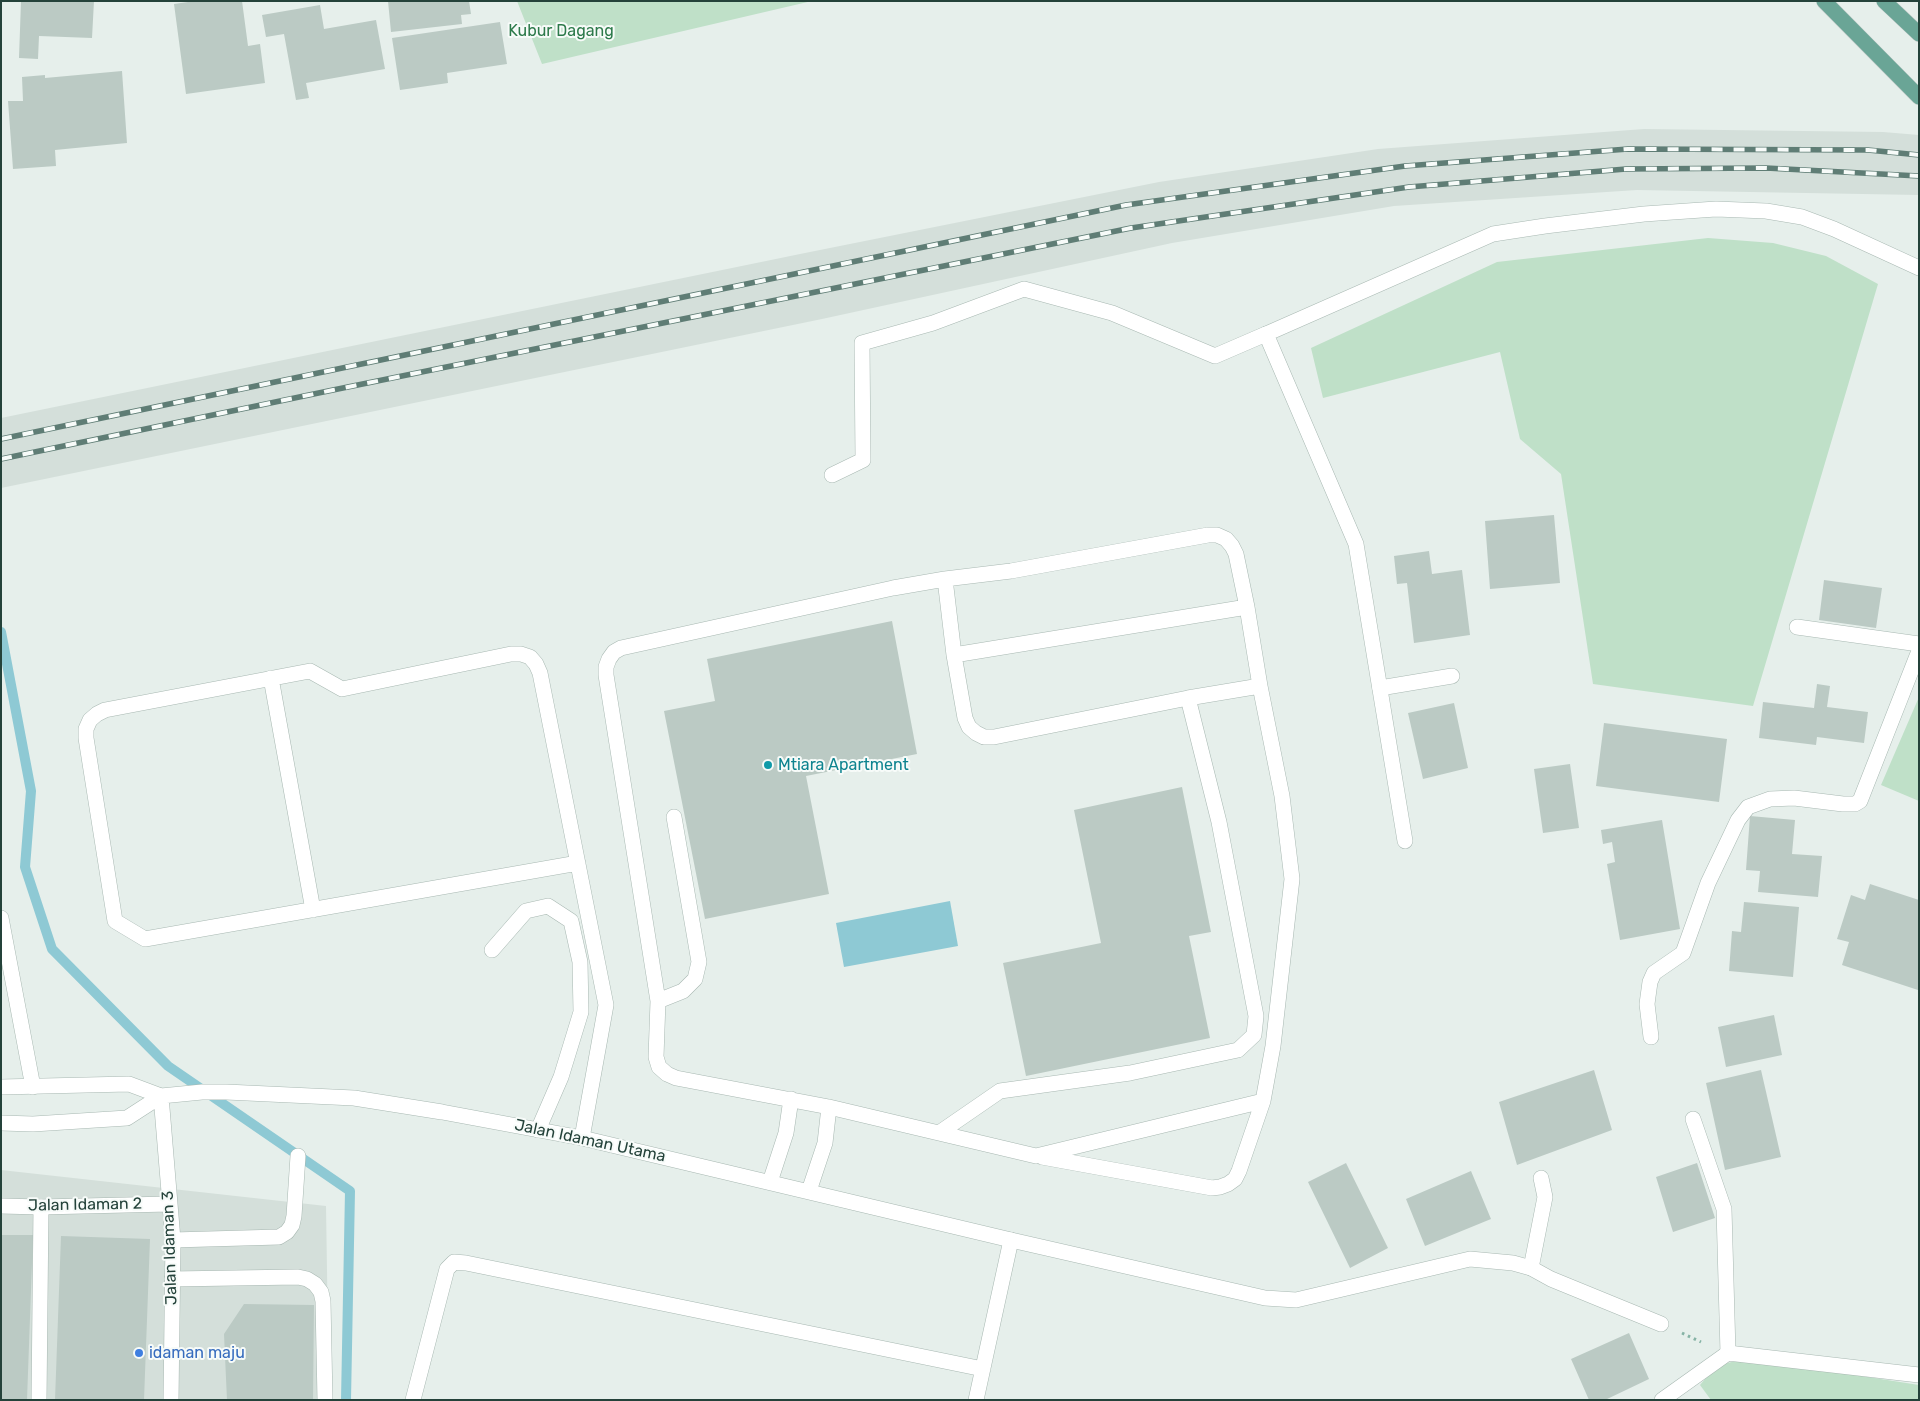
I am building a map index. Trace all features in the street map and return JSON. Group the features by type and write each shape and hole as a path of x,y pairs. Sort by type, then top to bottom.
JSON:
{"main road":[{"path":"1824,1 1919,97"},
{"path":"1884,1 1919,34"}],"street":[{"path":"832,475 863,460 862,343 933,323 1024,289 1112,313 1215,356 1493,234 1545,226 1644,214 1716,209 1766,211 1802,217 1834,229 1919,268"},
{"path":"1266,334 1356,544 1406,841"},
{"path":"1208,535 1217,535 1226,539 1232,546 1247,607 1260,686 1282,796 1292,879 1273,1046 1263,1101 1235,1179 1228,1184 1212,1188 1036,1156 829,1107 676,1078 667,1074 660,1067 656,1058 658,1001 606,675 606,667 614,652 621,648 894,588 1011,570 1208,535"},
{"path":"945,579 954,655 966,718 969,727 984,737 994,737 1188,698 1260,686"},
{"path":"954,655 1247,607"},
{"path":"1797,627 1919,644"},
{"path":"1651,1037 1647,1004 1650,982 1654,973 1683,953 1708,883 1738,820 1748,808 1758,802 1770,799 1794,798 1843,804 1855,804 1860,800 1919,651"},
{"path":"578,863 145,939 115,920 86,729 90,720 105,710 310,671 342,688 512,654 521,654 530,658 536,664 540,673 578,863 606,1004 582,1138"},
{"path":"1380,688 1452,676"},
{"path":"271,678 313,910"},
{"path":"938,1132 1000,1091 1130,1073 1229,1052 1238,1050 1254,1035 1256,1016 1221,832 1188,698"},
{"path":"658,1001 682,991 695,979 699,962 674,817"},
{"path":"492,950 526,911 548,906 571,921 580,962 581,1012 560,1077 538,1130"},
{"path":"1,918 33,1087"},
{"path":"1254,1035 1273,1046"},
{"name":"Jalan Idaman Utama","path":"1,1086 129,1084 161,1096 226,1092 354,1098 582,1138 1011,1240 1266,1298 1296,1300 1470,1259 1513,1263 1532,1268 1551,1279 1660,1324"},
{"name":"Jalan Idaman Utama","path":"1,1123 33,1124 127,1118 161,1096"},
{"name":"Jalan Idaman 3","path":"161,1096 173,1240 171,1400"},
{"path":"770,1182 786,1134 791,1099"},
{"path":"1036,1156 1263,1101"},
{"path":"809,1191 825,1142 829,1107"},
{"path":"1693,1119 1724,1209 1728,1353"},
{"path":"173,1240 279,1237 287,1232 292,1225 294,1216 298,1156"},
{"path":"1532,1268 1545,1197 1541,1178"},
{"name":"Jalan Idaman 2","path":"1,1206 169,1204"},
{"path":"39,1400 41,1207"},
{"path":"976,1400 1011,1240"},
{"path":"413,1400 446,1269 454,1262 485,1266 983,1369"},
{"path":"172,1279 298,1277 308,1279 315,1284 321,1292 323,1301 325,1400"},
{"path":"1662,1400 1728,1353 1919,1375"}],"path":[{"path":"1660,1324 1728,1353"}],"shaded area":[{"path":"1644,129 1883,132 1919,135 1919,195 1637,190 1394,206 1172,243 822,319 1,488 1,418 1159,182 1378,149"},
{"path":"1,1170 326,1206 329,1400 1,1400"}],"green space":[{"name":"Kubur Dagang","path":"517,1 812,1 542,64"},
{"path":"1708,238 1773,243 1826,256 1878,284 1753,706 1593,684 1561,474 1520,439 1500,352 1323,398 1311,348 1497,262"},
{"path":"1919,697 1919,801 1881,785"},
{"path":"1747,1358 1919,1385 1919,1400 1711,1400 1700,1385 1716,1366"}],"water":[{"path":"950,901 958,946 844,967 836,923"}],"building":[{"path":"21,1 94,1 92,38 39,36 38,59 19,58"},
{"path":"195,1 242,1 248,46 260,44 265,83 186,94 174,4"},
{"path":"388,1 469,1 471,14 461,15 462,24 391,32"},
{"path":"320,5 324,29 376,20 385,69 306,83 309,98 296,100 284,34 266,37 262,15"},
{"path":"500,22 507,64 447,73 448,83 400,90 392,38"},
{"path":"122,71 127,143 55,150 56,166 13,169 8,101 23,101 22,77 45,75 45,78"},
{"path":"1554,515 1560,583 1490,589 1485,521"},
{"path":"1429,551 1432,574 1462,570 1470,635 1414,643 1407,583 1397,584 1394,556"},
{"path":"1824,580 1882,588 1876,628 1819,620"},
{"name":"Mtiara Apartment","path":"892,621 917,754 806,776 829,894 705,919 664,711 715,701 707,659"},
{"path":"1817,684 1830,686 1827,707 1868,712 1864,743 1817,737 1816,745 1759,738 1763,702 1814,708"},
{"path":"1454,703 1468,768 1423,779 1408,713"},
{"path":"1604,723 1727,739 1719,802 1596,786"},
{"path":"1570,764 1579,828 1543,833 1534,769"},
{"path":"1182,787 1211,932 1189,936 1210,1038 1026,1076 1003,963 1101,943 1074,810"},
{"path":"1750,816 1795,820 1792,854 1822,856 1818,897 1758,892 1760,871 1746,870"},
{"path":"1662,820 1680,929 1620,940 1607,864 1615,862 1612,842 1603,844 1601,830"},
{"path":"1870,884 1919,900 1918,990 1842,965 1849,942 1837,939 1851,895 1865,900"},
{"path":"1744,902 1799,907 1793,977 1729,971 1732,931 1741,932"},
{"path":"1774,1015 1782,1055 1726,1067 1718,1027"},
{"path":"1594,1070 1612,1130 1517,1165 1499,1102"},
{"path":"1761,1070 1781,1157 1725,1170 1706,1083"},
{"path":"1346,1163 1388,1248 1350,1268 1308,1182"},
{"path":"1697,1163 1715,1218 1673,1232 1656,1177"},
{"path":"1471,1171 1491,1219 1425,1246 1406,1199"},
{"path":"1,1235 33,1235 27,1400 1,1400"},
{"path":"61,1236 150,1239 144,1400 55,1400"},
{"path":"244,1304 314,1305 313,1400 227,1400 224,1334"},
{"path":"1629,1333 1649,1379 1605,1400 1589,1400 1571,1359"}],"waterway":[{"path":"1,632 31,791 25,867 52,949 168,1066 350,1191 346,1400"}],"railway":[{"path":"1,439 1126,205 1405,166 1628,149 1868,150 1919,155"},
{"path":"1,459 1131,228 1409,187 1626,169 1766,168 1919,176"}],"place":[{"name":"Mtiara Apartment","path":"768,765"},
{"name":"idaman maju","path":"139,1353"}]}
